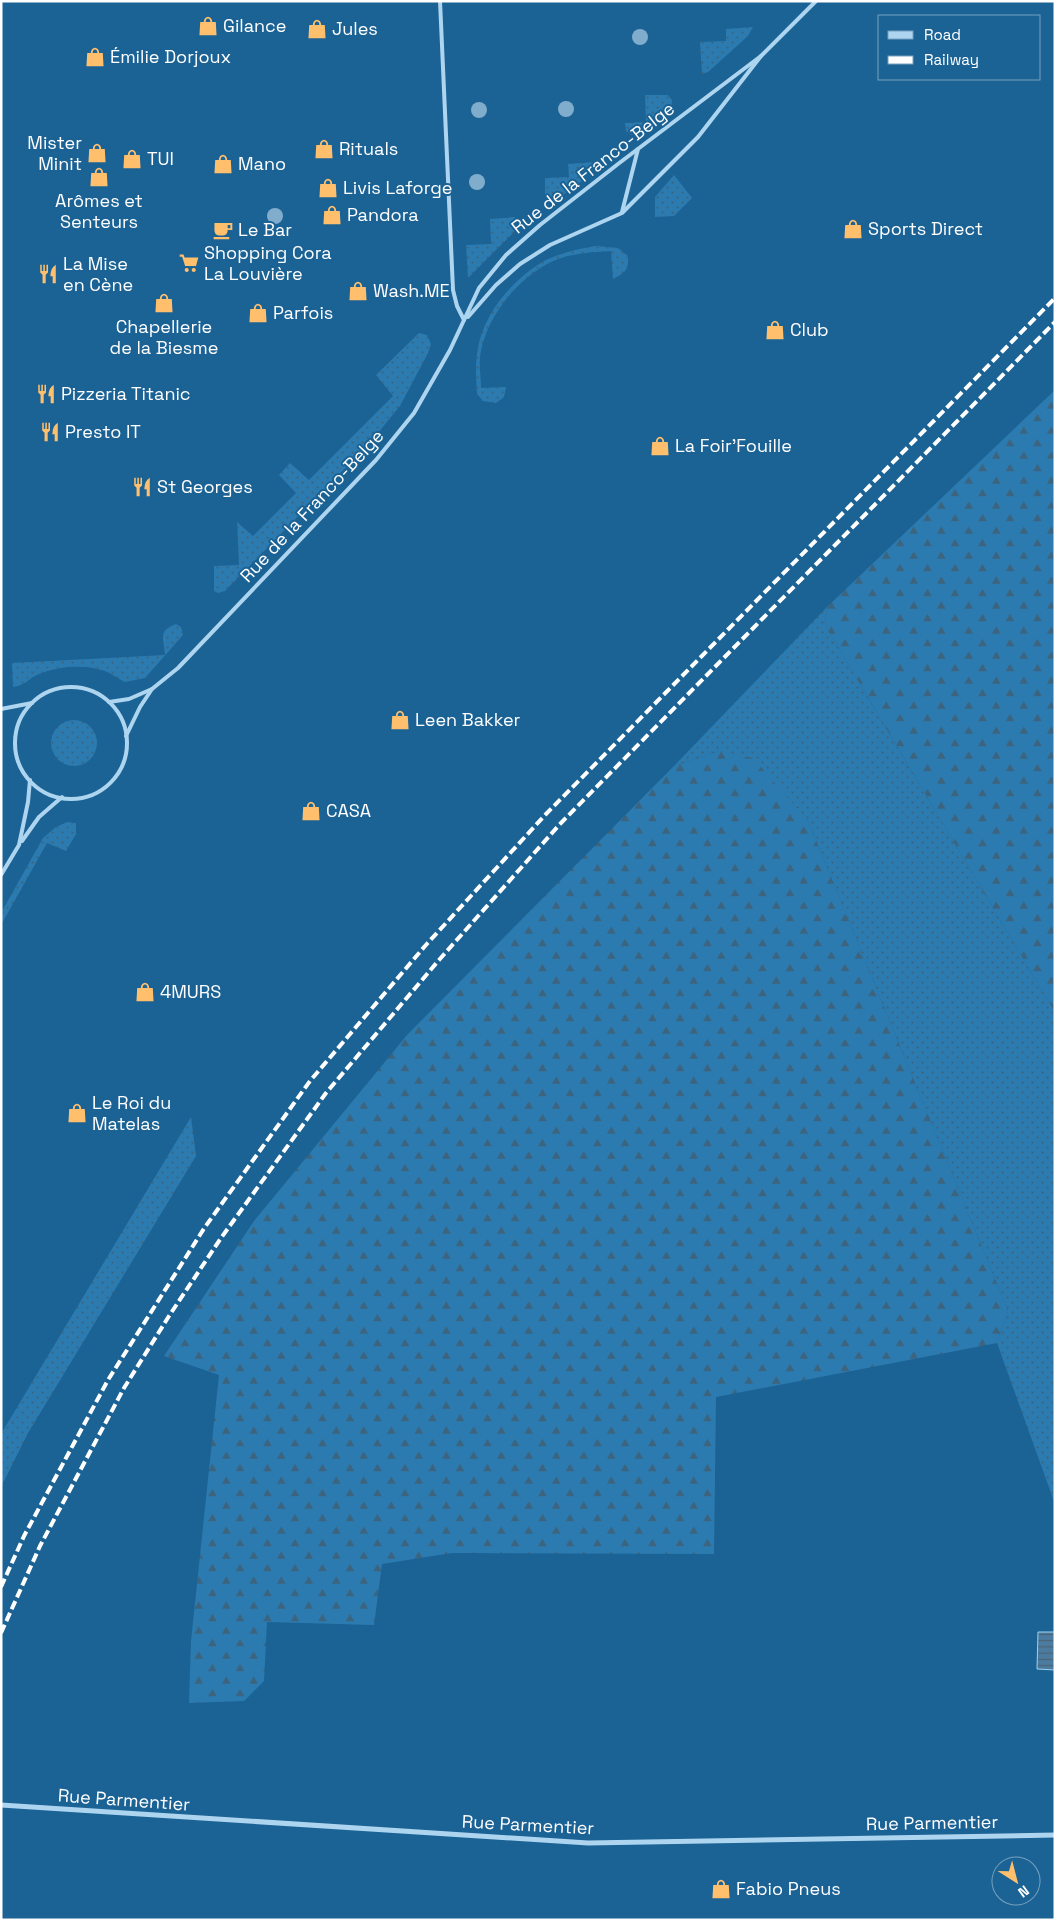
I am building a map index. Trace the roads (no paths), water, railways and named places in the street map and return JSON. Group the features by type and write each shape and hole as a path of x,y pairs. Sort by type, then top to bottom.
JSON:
{"street":[{"name":"Rue Parmentier","path":"1,1805 588,1843 1055,1835"}],"lane":[{"path":"440,1 454,290 457,306 464,320"},
{"name":"Rue de la Franco-Belge","path":"464,320 496,285 520,264 550,245 622,213 698,137 761,56 816,1"},
{"name":"Rue de la Franco-Belge","path":"126,736 140,708 152,690 178,668 376,460 414,414 464,320 478,288 506,255 540,225 761,56"},
{"path":"622,213 638,149"},
{"name":"Rue de la Franco-Belge","path":"58,687 79,687 98,693 109,702 115,706 125,725 127,745 123,766 111,783 94,794 74,799 53,796 34,786 21,770 15,750 16,730 24,710 39,696 58,687"},
{"name":"Rue de la Franco-Belge","path":"109,702 129,699 152,690"},
{"path":"1,709 32,703"},
{"path":"19,845 25,824 30,780"},
{"path":"1,875 39,817 62,797"}],"railway":[{"path":"1,1587 24,1536 108,1380 205,1227 310,1081 425,946 546,814 1055,298"},
{"path":"1,1633 40,1546 124,1388 221,1238 326,1093 439,960 560,824 1055,322"}],"place":[{"name":"Gilance","path":"208,26"},
{"name":"Jules","path":"317,29"},
{"name":"Émilie Dorjoux","path":"95,57"},
{"name":"Rituals","path":"324,149"},
{"name":"Mister Minit","path":"97,153"},
{"name":"TUI","path":"132,159"},
{"name":"Mano","path":"223,164"},
{"name":"Arômes et Senteurs","path":"99,177"},
{"name":"Livis Laforge","path":"328,188"},
{"name":"Pandora","path":"332,215"},
{"name":"Sports Direct","path":"853,229"},
{"name":"Le Bar","path":"223,230"},
{"name":"Shopping Cora La Louvière","path":"189,263"},
{"name":"La Mise en Cène","path":"48,274"},
{"name":"Wash.ME","path":"358,291"},
{"name":"Chapellerie de la Biesme","path":"164,303"},
{"name":"Parfois","path":"258,313"},
{"name":"Club","path":"775,330"},
{"name":"Pizzeria Titanic","path":"46,394"},
{"name":"Presto IT","path":"50,432"},
{"name":"La Foir'Fouille","path":"660,446"},
{"name":"St Georges","path":"142,487"},
{"name":"Leen Bakker","path":"400,720"},
{"name":"CASA","path":"311,811"},
{"name":"4MURS","path":"145,992"},
{"name":"Le Roi du Matelas","path":"77,1113"},
{"name":"Fabio Pneus","path":"721,1889"}]}
